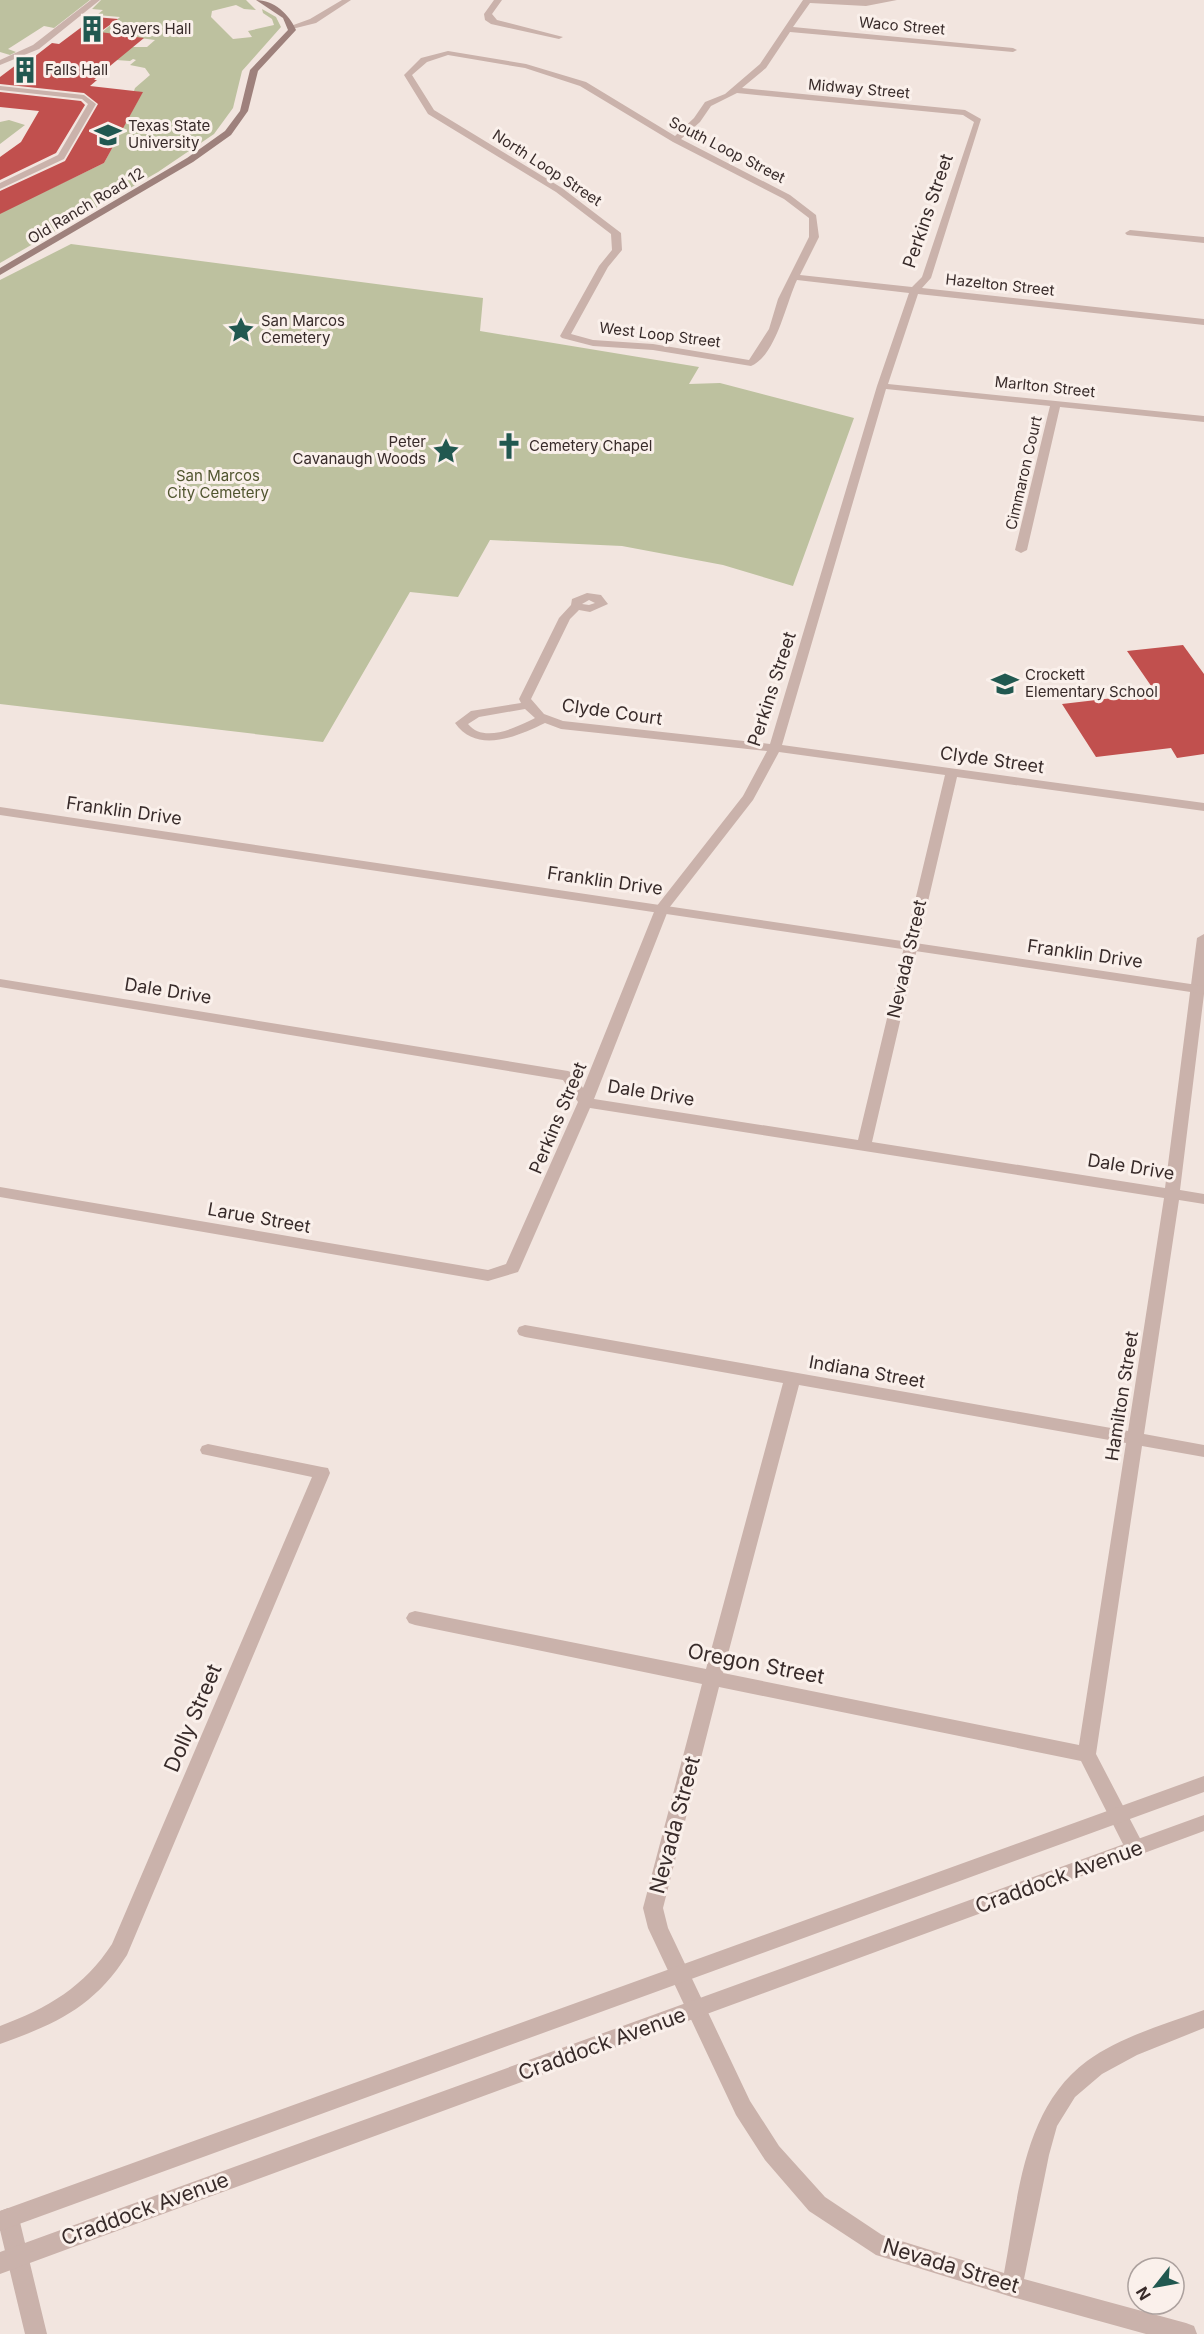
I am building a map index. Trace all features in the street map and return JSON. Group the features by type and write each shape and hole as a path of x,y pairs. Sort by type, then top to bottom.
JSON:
{"main road":[{"path":"260,0 286,17 292,27"},
{"name":"Old Ranch Road 12","path":"0,272 190,160 228,133 244,111 254,70 288,35 292,27"}],"street":[{"path":"0,63 36,47 96,0"},
{"path":"292,27 313,21 347,0"},
{"path":"498,0 488,14 488,18 559,38"},
{"path":"676,140 697,120 708,104 735,90 763,66 807,0 866,4 892,1"},
{"name":"Waco Street","path":"788,29 1013,50"},
{"name":"South Loop Street","path":"440,54 525,66 583,84 676,140 787,197 813,218 814,237 794,277 774,329 763,349 751,363"},
{"name":"North Loop Street","path":"440,54 424,60 408,75 431,112 559,190 616,233 616,250 604,266 565,336"},
{"path":"0,88 84,96 92,104 61,157 0,186"},
{"name":"Midway Street","path":"735,90 965,113 978,120"},
{"name":"Perkins Street","path":"512,1268 585,1102 663,907 749,796 775,748 882,386 914,291 926,278 978,120"},
{"path":"1130,233 1204,240"},
{"name":"Hazelton Street","path":"794,277 1204,322"},
{"name":"West Loop Street","path":"565,336 593,343 653,347 751,363"},
{"name":"Marlton Street","path":"882,386 1204,419"},
{"name":"Cimmaron Court","path":"1021,550 1056,403"},
{"path":"544,719 518,731 493,736 473,735 465,730 461,723 475,714 528,705 525,699 565,618 577,606"},
{"name":"Clyde Court","path":"528,705 544,719 561,726 775,748"},
{"name":"Clyde Street","path":"775,748 1204,807"},
{"name":"Nevada Street","path":"864,1145 952,773"},
{"name":"Franklin Drive","path":"0,811 663,907 1200,989"},
{"name":"Hamilton Street","path":"1087,1754 1172,1194 1200,989 1204,938"},
{"name":"Dale Drive","path":"0,983 568,1076 585,1102 1204,1199"},
{"name":"Larue Street","path":"0,1192 488,1276 512,1268"},
{"name":"Indiana Street","path":"525,1330 1204,1451"},
{"name":"Nevada Street","path":"792,1379 653,1908 658,1928 743,2108 772,2154 817,2204 876,2244 1012,2286 1186,2334"},
{"name":"Dolly Street","path":"0,2035 37,2022 68,2006 99,1981 120,1948 322,1473 208,1450"},
{"name":"Oregon Street","path":"415,1618 1087,1754"},
{"path":"1087,1754 1135,1848"},
{"name":"Craddock Avenue","path":"4,2219 1204,1784"},
{"name":"Craddock Avenue","path":"9,2259 1204,1823"},
{"path":"1012,2286 1048,2122 1068,2090 1095,2067 1130,2048 1204,2019"},
{"path":"4,2219 9,2259 36,2334"}],"green space":[{"path":"0,0 90,0 54,28 44,26 8,49 16,52 10,55 0,52"},
{"path":"101,0 246,0 256,10 244,9 236,5 212,11 211,17 233,39 252,37 248,31 274,25 272,19 263,13 262,9 276,17 281,27 242,71 233,108 214,134 158,172 0,263 0,213 104,163 142,93 134,91 135,88 150,75 145,68 130,65 136,60 133,59 130,61 116,60 67,73 14,66 127,47 147,47 155,40 101,33 120,17 97,15 103,10 92,9"},
{"path":"9,120 25,125 0,144 0,122"},
{"name":"San Marcos City Cemetery","path":"71,244 483,298 480,331 699,367 689,384 720,383 854,418 793,586 723,565 622,546 490,540 458,597 410,592 323,742 0,704 0,280"}],"building":[{"path":"95,17 118,19 100,32 144,38 99,75 90,86 143,92 104,163 0,214 0,191 65,161 98,104 84,93 0,84 0,77 24,59 34,57 52,43 59,44"},
{"path":"0,92 81,101 85,105 56,153 0,180 0,157 21,142 39,111 0,107"},
{"name":"Crockett Elementary School","path":"1183,645 1204,674 1204,754 1177,758 1171,748 1096,757 1062,704 1156,693 1127,651"}],"place":[{"name":"Sayers Hall","path":"92,29"},
{"name":"Falls Hall","path":"25,70"},
{"name":"Texas State University","path":"108,135"},
{"name":"San Marcos Cemetery","path":"241,330"},
{"name":"Cemetery Chapel","path":"509,446"},
{"name":"Peter Cavanaugh Woods","path":"446,451"},
{"name":"Crockett Elementary School","path":"1005,684"}]}
